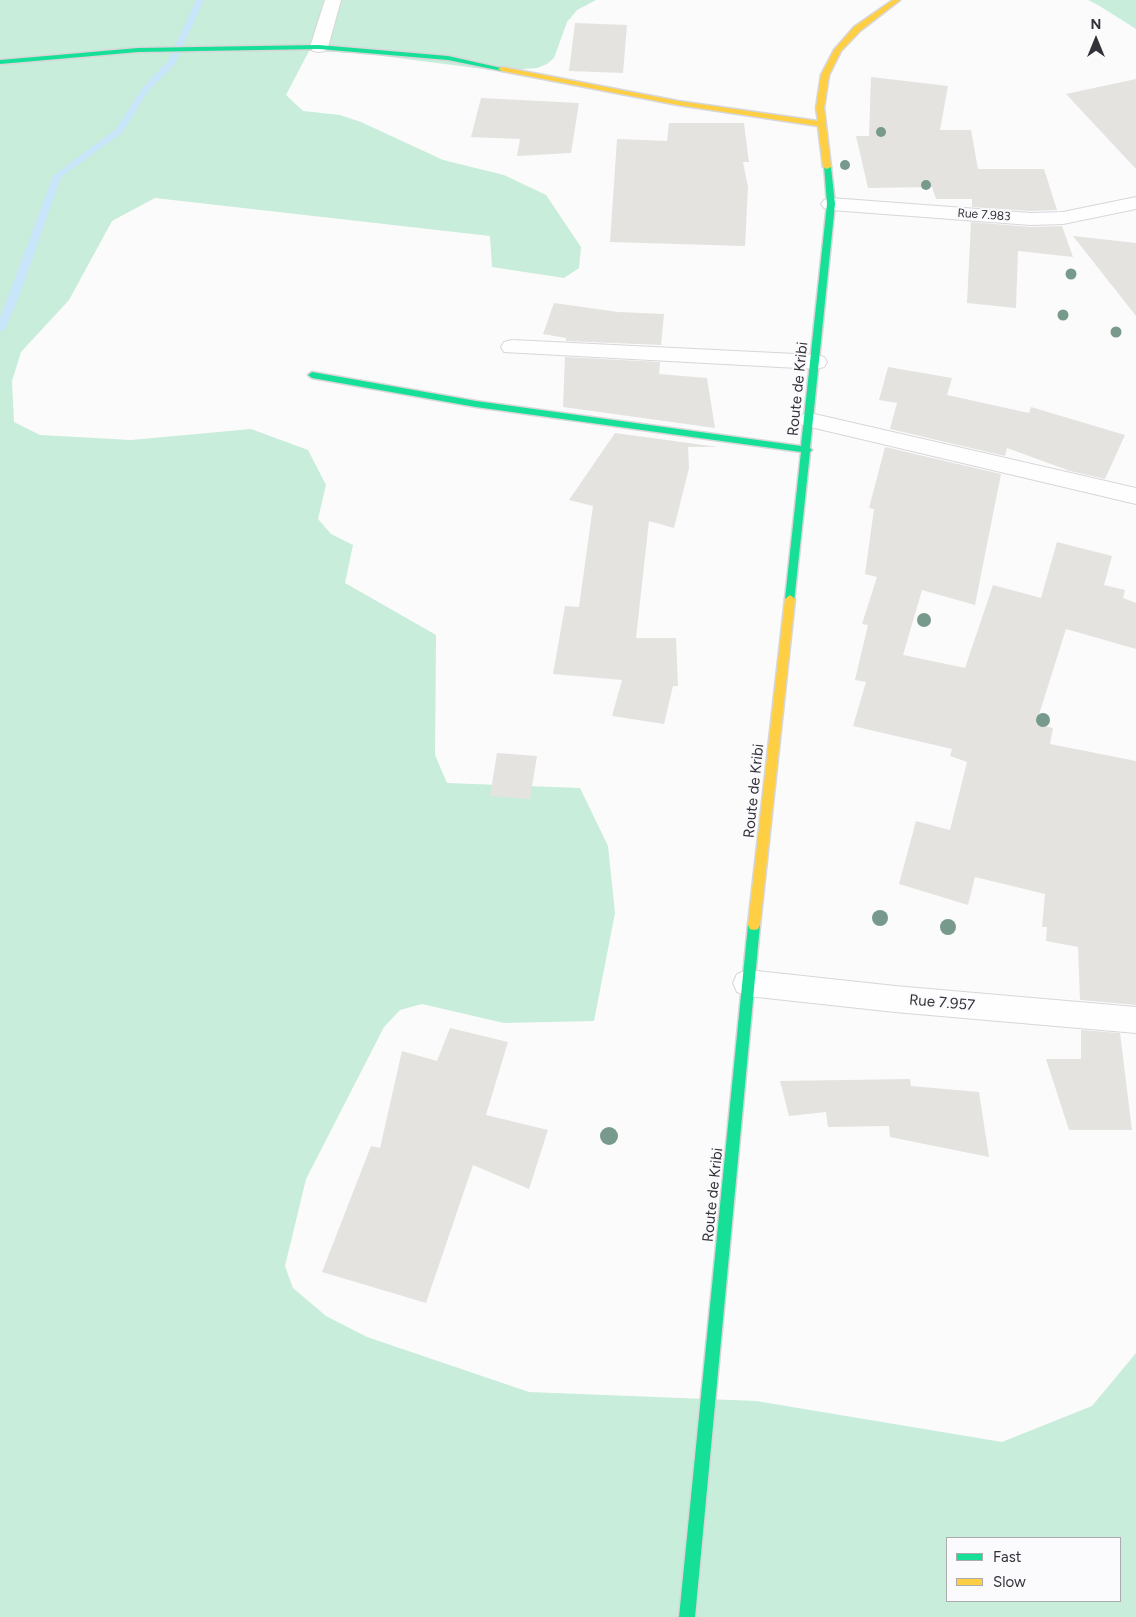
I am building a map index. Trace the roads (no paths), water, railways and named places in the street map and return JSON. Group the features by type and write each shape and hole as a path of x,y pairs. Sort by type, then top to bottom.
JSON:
{"main road":[{"name":"Route de Kribi","path":"687,1617 748,983 807,450 831,204 820,108 825,75 838,50 857,29 897,0"},
{"path":"0,62 91,52 319,47 448,58 678,103 822,124"},
{"path":"312,375 476,404 807,450"}],"street":[{"path":"319,47 333,0"},
{"name":"Rue 7.983","path":"831,204 1031,219 1064,218 1128,203 1136,203"},
{"path":"512,347 816,362"},
{"path":"810,420 1136,496"},
{"name":"Rue 7.957","path":"748,983 895,999 1136,1020"}],"waterway":[{"path":"0,329 14,297 57,176 119,131 146,89 172,62 200,0"}]}
